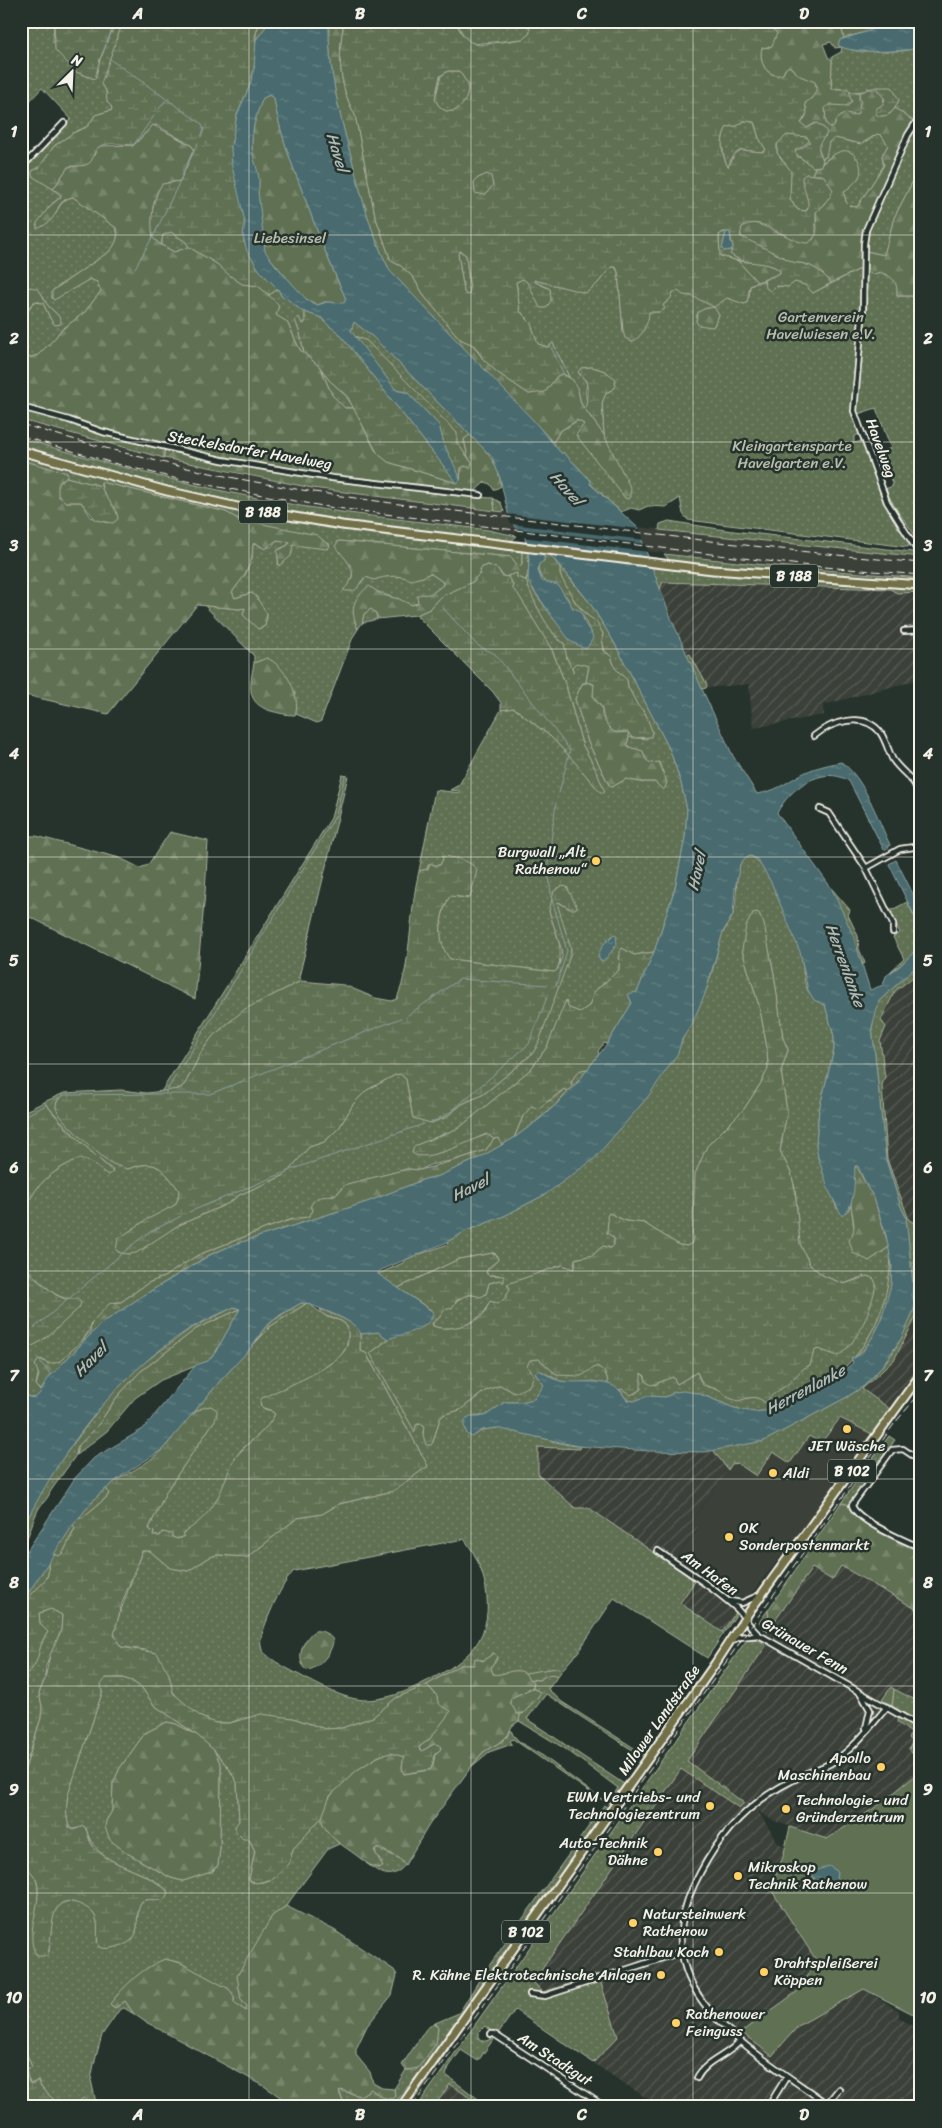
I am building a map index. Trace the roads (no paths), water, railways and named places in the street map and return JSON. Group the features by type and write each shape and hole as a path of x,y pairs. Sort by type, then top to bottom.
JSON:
{"main road":[{"name":"B 188","path":"21,451 126,481 250,509 367,529 668,565 765,574 921,584"},
{"name":"Milower Landstraße","path":"401,2107 710,1672 744,1619 921,1374"}],"street":[{"name":"Havelweg","path":"921,116 908,135 866,230 863,308 854,412 887,502 917,550 921,550"},
{"path":"21,168 64,123"},
{"name":"Steckelsdorfer Havelweg","path":"21,407 69,420 98,431 222,460 354,481 480,495"},
{"path":"904,631 921,630"},
{"path":"814,736 822,729 853,720 863,721 875,727 884,739 893,759 916,786 921,821"},
{"path":"820,809 829,813 866,868 893,924 893,932"},
{"path":"866,868 900,849 921,846"},
{"path":"921,1461 903,1449 896,1448 889,1452 852,1505 855,1512 879,1528 921,1548"},
{"name":"Am Hafen","path":"658,1551 727,1600 738,1610 744,1619"},
{"path":"727,1600 742,1603 763,1593"},
{"name":"Grünauer Fenn","path":"744,1619 758,1635 887,1707 862,1736 844,1753 832,1762 765,1796 726,1832 703,1867 686,1903 680,1932 681,1952 690,1982 698,1997 712,2014 740,2041 829,2105 839,2088"},
{"path":"729,1642 740,1637 758,1635"},
{"name":"Grünauer Fenn","path":"858,1691 867,1702 870,1710 868,1725 862,1736"},
{"path":"887,1707 921,1726"},
{"path":"530,1994 544,1996 681,1952"},
{"name":"Am Stadtgut","path":"491,2034 494,2034 605,2107"},
{"path":"697,2078 704,2069 728,2053 740,2041"},
{"path":"768,2107 787,2076"}],"water":[{"path":"270,21 329,21 332,74 343,125 368,216 377,243 390,271 533,420 561,453 564,453 591,481 590,484 637,527 671,618 702,689 733,756 757,794 775,789 810,770 841,762 857,778 870,800 890,845 884,850 849,781 839,777 828,775 807,782 790,795 777,813 832,889 853,935 870,990 883,985 886,976 901,965 921,945 921,962 879,1001 872,1027 886,1160 906,1217 913,1284 912,1294 915,1306 901,1339 879,1370 864,1386 764,1441 705,1452 649,1451 578,1446 496,1428 482,1430 472,1437 467,1434 464,1425 466,1419 470,1416 485,1416 505,1402 521,1402 534,1399 544,1385 535,1373 539,1370 560,1381 608,1384 620,1391 627,1400 634,1401 648,1396 666,1397 675,1392 683,1391 698,1393 734,1408 754,1412 782,1409 831,1375 837,1376 853,1363 851,1357 854,1358 862,1353 880,1323 891,1285 892,1265 886,1235 873,1195 868,1189 858,1166 855,1166 852,1200 847,1211 842,1216 829,1191 818,1157 816,1144 819,1110 834,1050 834,1036 825,1005 814,1000 808,990 800,952 771,882 757,859 751,856 746,857 740,864 733,914 723,932 705,994 691,1026 682,1039 678,1053 647,1098 594,1159 546,1194 504,1216 466,1231 447,1242 381,1270 378,1274 433,1312 432,1318 428,1323 416,1330 388,1339 378,1332 361,1334 358,1329 345,1319 307,1303 301,1303 280,1315 265,1327 250,1349 220,1381 163,1449 123,1475 97,1496 73,1525 21,1604 21,1560 75,1478 94,1458 143,1429 196,1365 208,1361 215,1353 240,1309 234,1307 189,1329 162,1348 113,1393 91,1418 53,1473 21,1532 21,1417 24,1412 21,1407 21,1388 29,1397 35,1398 50,1376 101,1324 210,1255 233,1245 367,1202 425,1179 439,1176 477,1159 514,1138 541,1118 571,1091 607,1044 632,1003 628,994 637,992 654,952 675,888 685,838 687,809 670,750 614,642 590,603 564,570 549,554 544,555 544,561 539,564 538,571 542,581 558,585 573,608 581,613 593,638 587,648 583,648 570,641 528,581 529,558 525,538 513,524 508,513 500,478 492,457 373,337 354,322 351,331 396,390 408,393 439,425 444,444 459,475 460,480 457,483 339,333 322,318 302,311 282,297 278,289 260,271 247,251 243,236 245,222 232,166 231,147 237,115 250,85 254,68 256,40","holes":["269,95 274,98 282,134 290,158 318,233 346,299 344,303 327,302 318,305 308,301 265,251 258,192 259,181 252,149 252,136 263,98"]},
{"path":"896,21 921,21 921,48 865,51 838,45 840,40"},
{"path":"726,232 730,232 733,247 731,250 724,251 722,249"},
{"path":"896,860 921,910 921,929 889,864"},
{"path":"614,934 616,935 617,944 605,960 600,961 598,955 603,945"},
{"path":"829,1866 837,1871 836,1880 829,1884 815,1880 813,1875 815,1871"}],"waterway":[{"path":"102,56 115,21"},
{"path":"111,60 202,124 204,130 201,137"},
{"path":"159,109 166,100"},
{"path":"132,147 154,116"},
{"path":"135,268 156,231 198,143"},
{"path":"550,345 565,377"},
{"path":"442,607 477,645 495,654 570,750 559,793"},
{"path":"183,1065 336,815 345,776"},
{"path":"556,803 548,864 551,896 567,951 556,986"},
{"path":"408,1015 460,979 547,985"},
{"path":"431,1122 453,1110 529,1044 547,997"},
{"path":"176,1075 165,1094 210,1094 401,1018"},
{"path":"53,1101 65,1095 164,1094"},
{"path":"21,1118 46,1105"},
{"path":"189,1212 293,1169 424,1124"},
{"path":"34,1328 137,1241 148,1233 181,1216"},
{"path":"38,1359 51,1375"}],"railway":[{"path":"21,424 86,443 184,467 317,492 690,539 921,563"},
{"path":"21,436 113,463 186,481 328,507 800,565 921,575"},
{"path":"412,2107 894,1424 921,1392"}],"place":[{"name":"Burgwall „Alt Rathenow“","path":"596,861"},
{"name":"JET Wäsche","path":"847,1429"},
{"name":"Aldi","path":"773,1473"},
{"name":"OK Sonderpostenmarkt","path":"729,1537"},
{"name":"Apollo Maschinenbau","path":"881,1767"},
{"name":"EWM Vertriebs- und Technologiezentrum","path":"710,1806"},
{"name":"Technologie- und Gründerzentrum","path":"786,1809"},
{"name":"Auto-Technik Dähne","path":"658,1852"},
{"name":"Mikroskop Technik Rathenow","path":"738,1876"},
{"name":"Natursteinwerk Rathenow","path":"633,1923"},
{"name":"Stahlbau Koch","path":"719,1952"},
{"name":"Drahtspleißerei Köppen","path":"764,1972"},
{"name":"R. Kähne Elektrotechnische Anlagen","path":"661,1975"},
{"name":"Rathenower Feinguss","path":"676,2023"}],"water label":[{"name":"Havel","path":"338,152"},
{"name":"Havel","path":"567,488"},
{"name":"Havel","path":"696,871"},
{"name":"Herrenlanke","path":"846,965"},
{"name":"Havel","path":"470,1187"},
{"name":"Havel","path":"90,1359"},
{"name":"Herrenlanke","path":"805,1389"}],"park label":[{"name":"Liebesinsel","path":"290,238"},
{"name":"Gartenverein Havelwiesen e.V.","path":"821,326"},
{"name":"Kleingartensparte Havelgarten e.V.","path":"792,454"}]}
